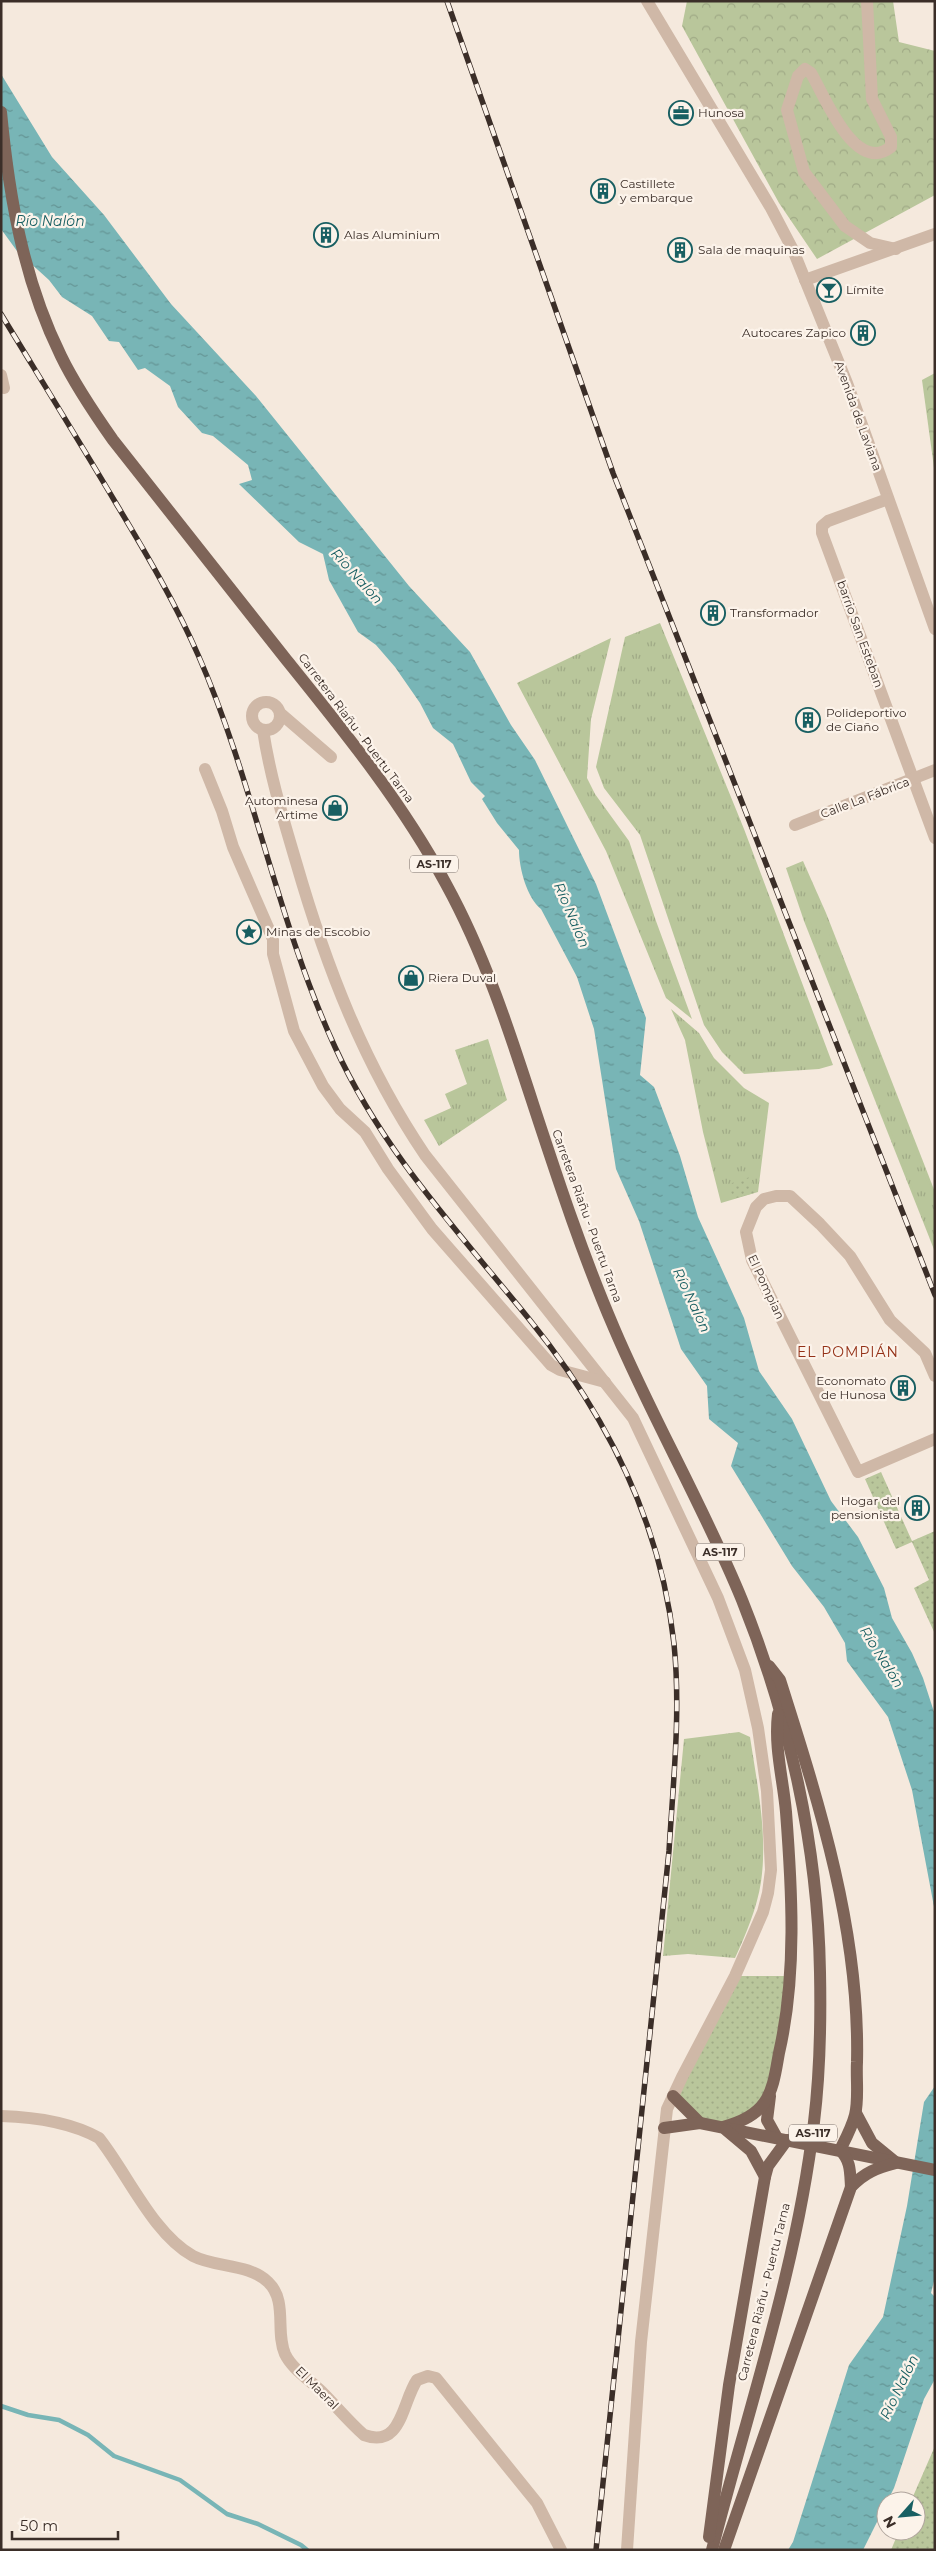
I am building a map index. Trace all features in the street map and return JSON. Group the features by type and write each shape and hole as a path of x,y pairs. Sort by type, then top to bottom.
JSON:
{"main road":[{"name":"Carretera Riañu - Puertu Tarna","path":"1,112 11,197 25,260 47,326 61,357 113,440 346,733 398,804 447,885 477,948 510,1034 581,1247 615,1331 729,1570 764,1660 778,1708 804,1810 814,1884 820,1969 815,2120 794,2240 710,2550"},
{"path":"764,1660 780,1680 815,1790 836,1881 852,1964 857,2042 856,2113 872,2143 899,2164"},
{"path":"778,1708 776,1734 786,1810 790,1886 789,1976 784,2032 771,2091 767,2120 785,2140"},
{"path":"723,2127 738,2122 752,2114 764,2104 771,2091"},
{"path":"673,2096 700,2123"},
{"path":"834,2149 856,2113"},
{"path":"664,2128 700,2123 935,2170"},
{"path":"723,2127 751,2151 765,2177"},
{"path":"710,2550 729,2386 765,2177 768,2166 785,2140"},
{"path":"834,2149 847,2157 850,2164 852,2187"},
{"path":"724,2550 852,2187 862,2175 876,2168 899,2164"}],"street":[{"name":"Avenida de Laviana","path":"647,1 771,208 805,280 847,383 935,629"},
{"path":"867,1 872,99 890,137 891,147 884,152 871,154 850,141 811,73 805,69 798,76 787,110 804,172 845,226 870,243 896,249"},
{"path":"805,280 935,234"},
{"path":"1,375 4,388"},
{"name":"barrio San Esteban","path":"888,499 828,521 822,526 822,533 935,838"},
{"path":"268,729 281,719 279,708 270,701 258,703 252,712 254,724 268,729 296,726"},
{"path":"280,713 331,757"},
{"path":"268,729 269,771 315,929 350,1020 382,1084 425,1155 633,1418 718,1598 745,1670 758,1728 767,1791 771,1870 763,1912 736,1976 668,2109 664,2128 642,2342 626,2550"},
{"path":"205,769 222,811 233,847 273,939 273,954 294,1031 322,1086 340,1109 368,1136 388,1170 432,1229 551,1366 605,1382"},
{"name":"Calle La Fábrica","path":"795,825 935,770"},
{"name":"El Pompian","path":"935,1376 924,1353 890,1320 850,1256 804,1207 790,1196 776,1196 764,1199 756,1207 746,1232 752,1260 858,1472 935,1439"},
{"name":"El Maeral","path":"1,2116 46,2120 89,2132 99,2138 159,2224 181,2248 204,2260 246,2270 269,2283 280,2308 280,2337 286,2355 300,2372 364,2435 374,2438 383,2437 392,2432 417,2380 428,2376 436,2378 537,2503 561,2550"}],"green space":[{"path":"687,1 893,1 899,42 935,51 935,195 817,259 779,203 682,26"},
{"path":"935,373 935,475 922,380"},
{"path":"660,623 744,829 833,1065 819,1069 744,1074 722,1052 704,1025 640,835 604,788 596,767 625,637"},
{"path":"611,638 591,719 587,778 595,794 629,841 692,1019 666,998 606,851 517,683"},
{"path":"803,861 826,913 935,1192 935,1252 804,921 786,868"},
{"path":"813,910 818,910 823,915 935,1198 935,1202 822,916 819,912 813,912 810,915 810,921 935,1246 809,921 809,914"},
{"path":"671,1009 699,1033 714,1058 744,1088 769,1103 758,1192 721,1203 703,1132 685,1040"},
{"path":"488,1039 507,1100 439,1146 424,1120 451,1108 445,1094 467,1084 455,1050"},
{"path":"750,1177 754,1193 733,1199 729,1184"},
{"path":"881,1472 912,1541 935,1531 935,1634 914,1588 929,1580 912,1542 896,1549 865,1479"},
{"path":"739,1732 750,1737 762,1827 763,1864 754,1911 735,1958 688,1954 663,1956 684,1739"},
{"path":"735,1976 789,1976 771,2091 738,2122 700,2123 673,2096"},
{"path":"935,2446 935,2550 891,2550 895,2541 926,2541 926,2491 915,2491"}],"water":[{"name":"Río Nalón","path":"1,74 52,157 104,215 171,304 256,396 409,586 470,652 511,725 535,760 596,884 646,1018 640,1075 654,1087 680,1156 698,1217 744,1318 759,1371 792,1419 831,1501 858,1537 884,1588 892,1618 912,1653 923,1678 935,1715 935,1912 912,1790 888,1717 847,1661 845,1643 824,1607 792,1566 731,1466 738,1443 709,1419 707,1386 681,1349 639,1221 616,1169 594,1029 577,977 541,909 528,890 522,874 519,850 497,823 482,799 485,796 471,782 453,744 433,728 420,703 395,667 376,645 358,632 329,580 323,554 299,542 239,484 252,480 248,465 213,436 202,433 178,407 170,386 145,368 138,370 119,342 109,341 92,316 62,297 49,280 17,251 1,229"},
{"name":"Río Nalón","path":"935,2086 935,2277 931,2293 935,2297 935,2379 924,2399 892,2491 876,2491 876,2524 863,2550 788,2550 793,2542 849,2365 883,2317 907,2206 924,2102"}],"waterway":[{"path":"1,2406 28,2415 59,2420 88,2435 114,2456 180,2480 227,2514 258,2524 301,2545 307,2550"}],"railway":[{"path":"447,1 613,473 935,1295"},
{"path":"1,314 139,542 190,637 218,705 235,753 297,951 335,1047 354,1085 398,1156 557,1355 582,1393 626,1471 657,1555 667,1599 674,1644 677,1696 674,1774 669,1851 596,2550"}],"place":[{"name":"Hunosa","path":"681,113"},
{"name":"Castillete y embarque","path":"603,191"},
{"name":"Alas Aluminium","path":"326,235"},
{"name":"Sala de maquinas","path":"680,250"},
{"name":"Límite","path":"829,290"},
{"name":"Autocares Zapico","path":"863,333"},
{"name":"Transformador","path":"713,613"},
{"name":"Polideportivo de Ciaño","path":"808,720"},
{"name":"Autominesa Artime","path":"335,808"},
{"name":"Minas de Escobio","path":"249,932"},
{"name":"Riera Duval","path":"411,978"},
{"name":"Economato de Hunosa","path":"903,1388"},
{"name":"Hogar del pensionista","path":"917,1508"}],"district":[{"name":"EL POMPIÁN","path":"848,1352"}]}
